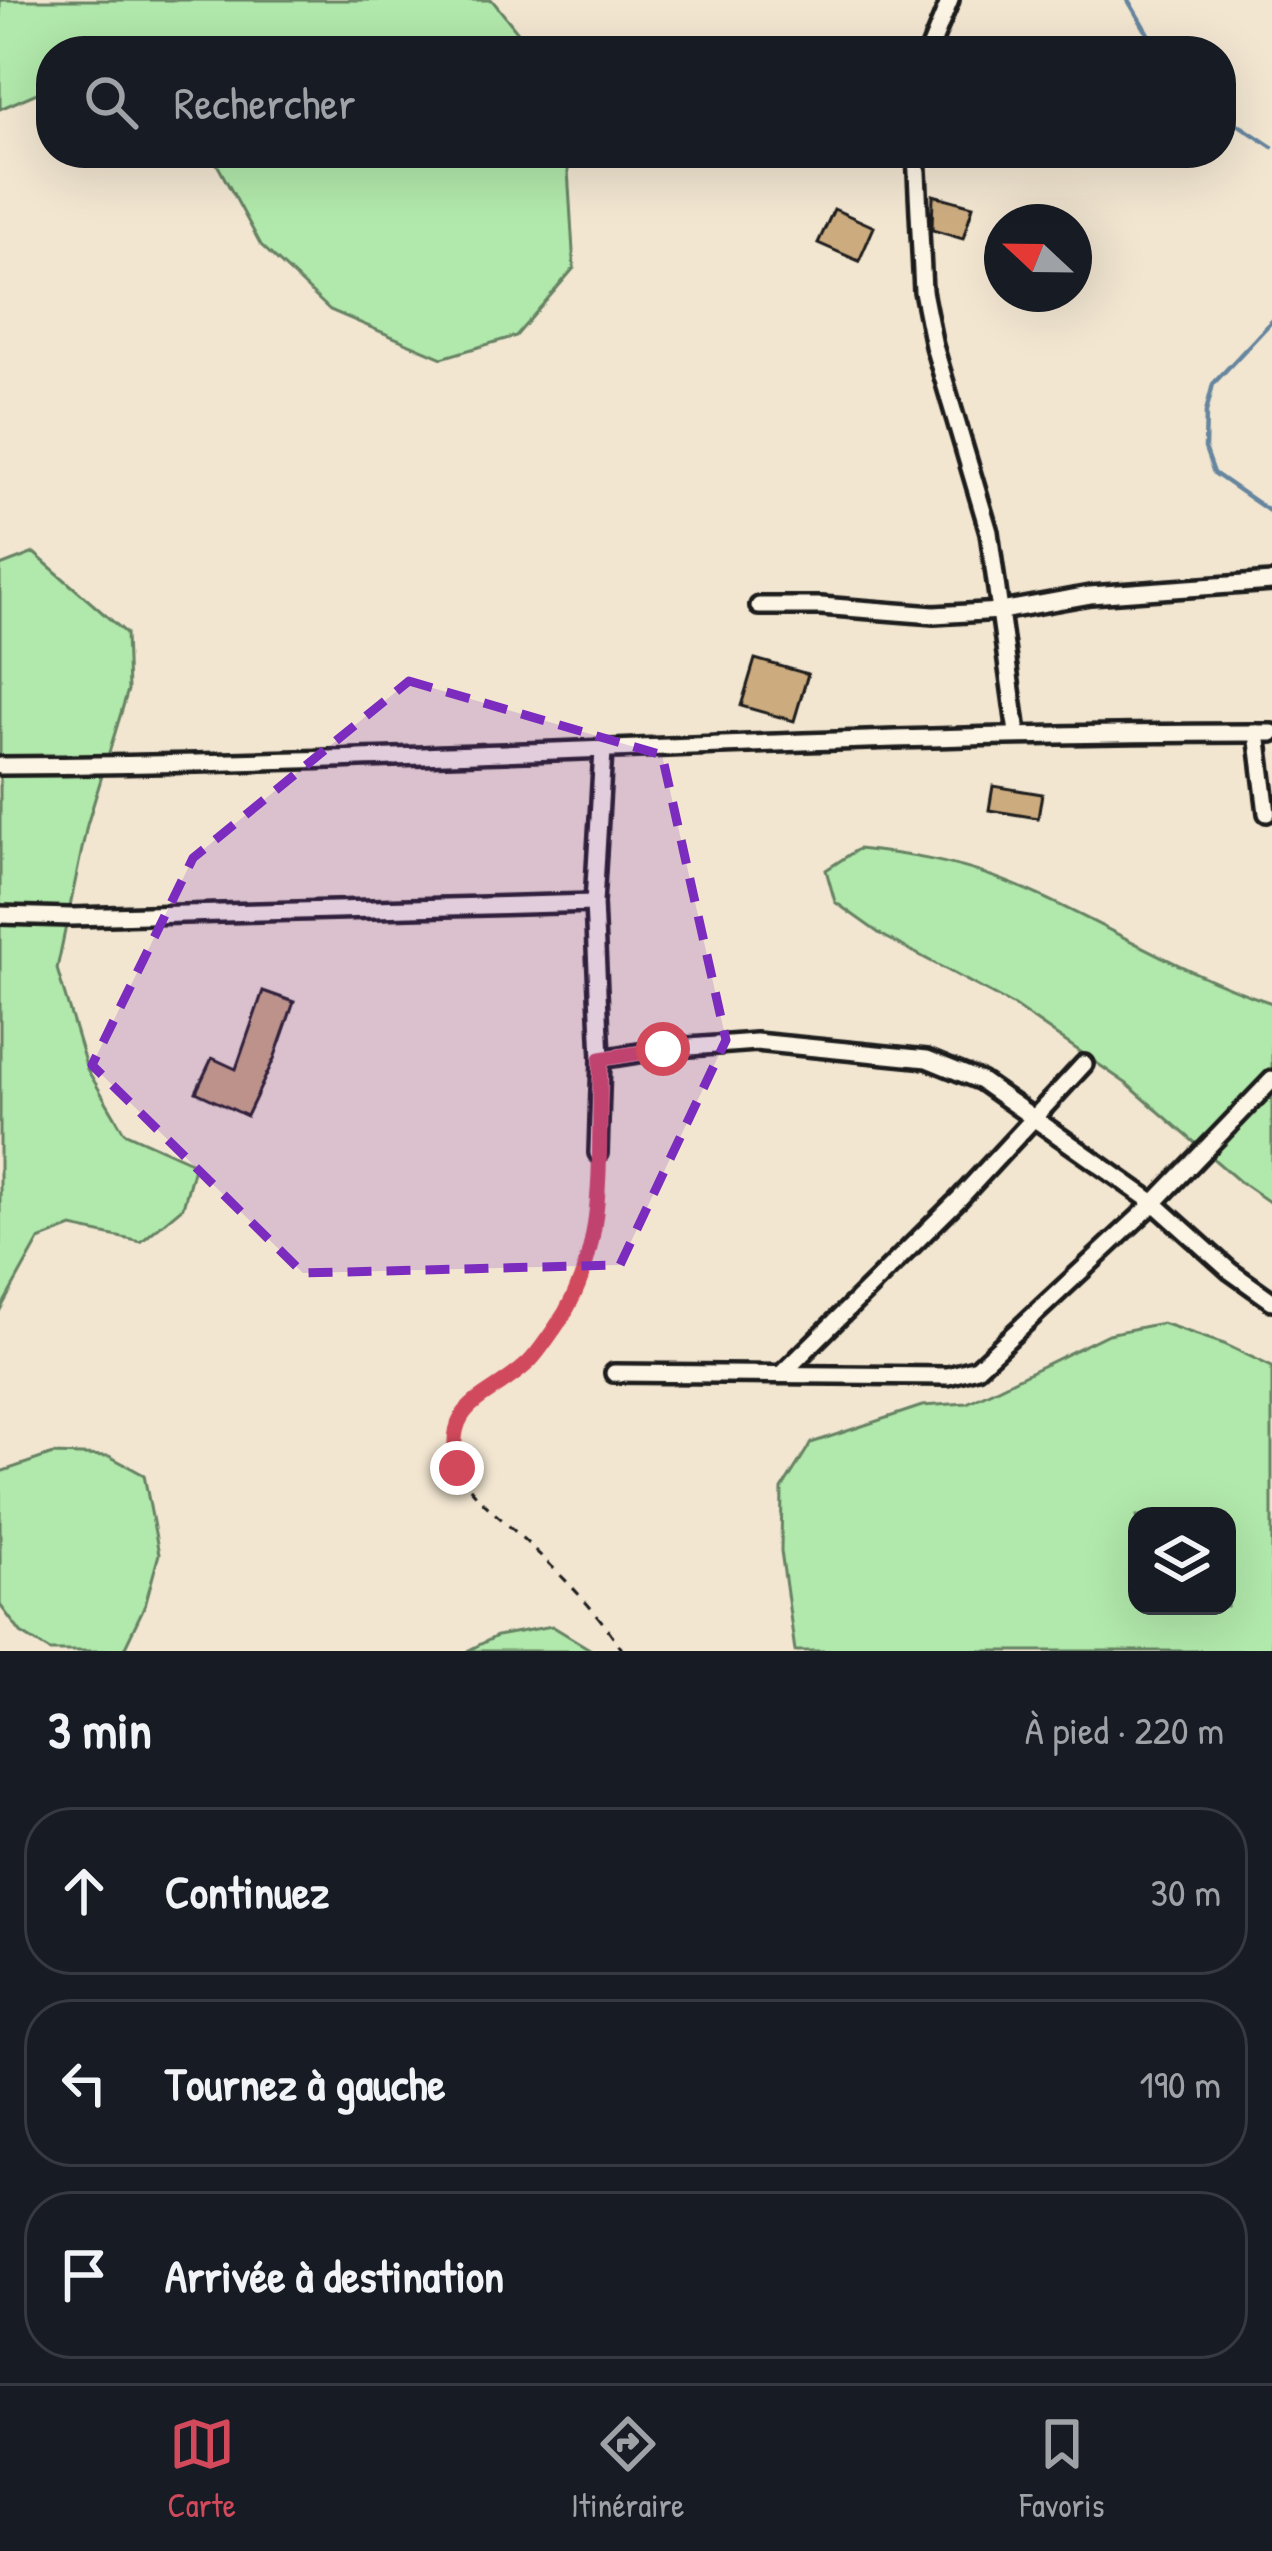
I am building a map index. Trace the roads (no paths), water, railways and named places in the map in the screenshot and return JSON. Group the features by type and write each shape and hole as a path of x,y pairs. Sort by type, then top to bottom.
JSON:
{"street":[{"path":"935,36 950,0"},
{"path":"917,168 923,291 934,346 988,532 1018,733"},
{"path":"759,606 934,615 1001,611 1090,595 1272,582"},
{"path":"0,766 188,765 1018,733 1264,733 1267,813"},
{"path":"598,1153 601,1059 595,903 603,751"},
{"path":"0,915 595,903"},
{"path":"601,1059 756,1042 902,1055 953,1066 1154,1203 1272,1301"},
{"path":"782,1374 1084,1064"},
{"path":"614,1372 948,1376 977,1368 1154,1203 1272,1080"}],"waterway":[{"path":"1128,0 1149,36"},
{"path":"1236,123 1272,147"},
{"path":"1272,321 1213,384 1205,448 1214,473 1272,513"}]}
